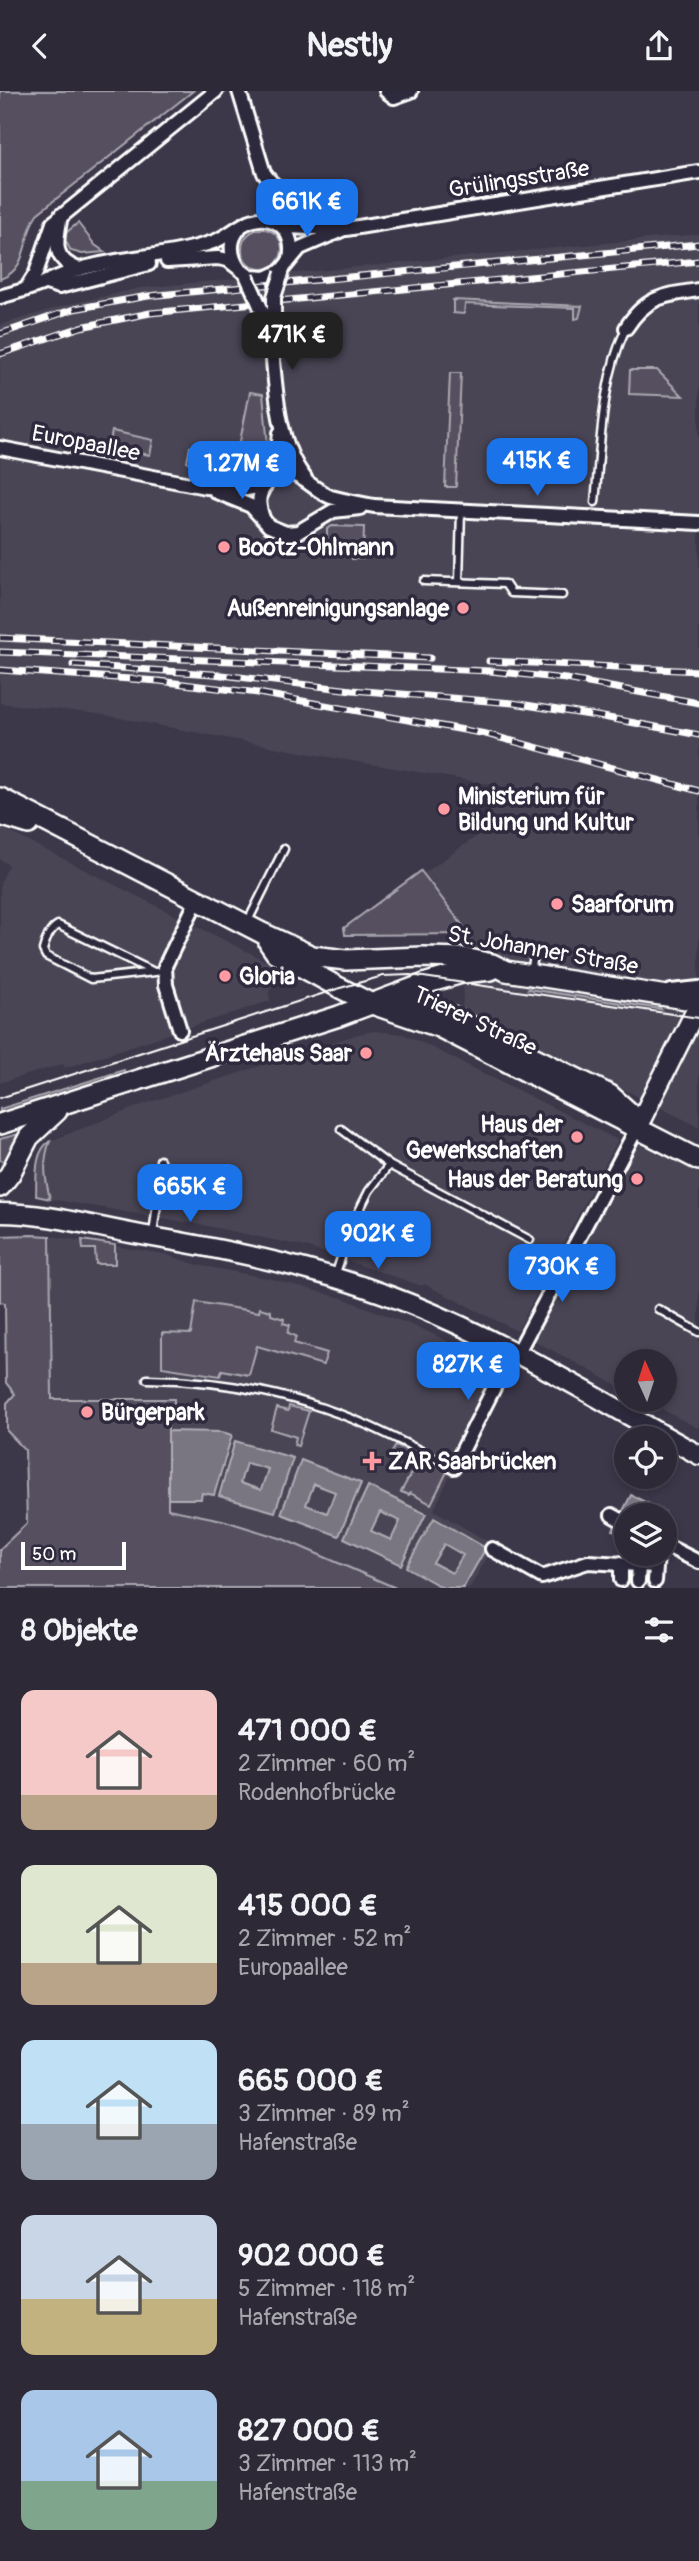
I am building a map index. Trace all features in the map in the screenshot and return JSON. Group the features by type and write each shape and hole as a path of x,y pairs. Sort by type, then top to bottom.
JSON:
{"main road":[{"name":"Trierer Straße","path":"0,798 254,929 312,955 337,960"},
{"path":"0,815 22,823 55,827"},
{"name":"Trierer Straße","path":"254,929 276,953 405,1015 439,1027 699,1160"},
{"name":"St. Johanner Straße","path":"337,960 446,957 477,960 506,971 532,965 699,1003"},
{"path":"0,1124 66,1105 462,973 485,969 506,971"},
{"path":"439,1027 428,1015 425,1005 428,994 445,985 506,971"},
{"name":"Trierer Straße","path":"378,1002 405,1000 425,1005 610,1095 629,1112 637,1128"},
{"path":"351,1011 380,1011 405,1015"},
{"path":"0,1187 10,1174 29,1137 66,1105"}],"street":[{"path":"26,289 40,262 53,223 216,91"},
{"path":"239,91 264,173 272,184 281,189 289,189"},
{"path":"386,91 394,97 411,91"},
{"name":"Grülingsstraße","path":"0,297 79,269 172,253 215,241 251,220 262,218 273,220 283,227 346,229 699,172"},
{"path":"61,215 57,238 62,260 79,269"},
{"path":"241,226 234,235 231,247 233,258 270,319"},
{"path":"283,227 291,242 270,319 281,422 292,459 319,501 318,511 308,527"},
{"name":"Grülingsstraße","path":"51,279 59,287 147,264 218,258 228,260 245,274 266,278 283,268 300,248 346,229"},
{"path":"40,262 51,279 62,260"},
{"path":"626,328 640,309 656,298 699,291"},
{"path":"263,518 259,502 277,460 281,422"},
{"name":"Europaallee","path":"0,448 206,487 246,489 288,474 308,481 333,498 374,506 699,523"},
{"name":"Europaallee","path":"206,487 250,506 269,526 286,533 298,532 333,511 374,506"},
{"path":"180,1030 159,971 197,900"},
{"path":"650,993 699,988"},
{"path":"454,1467 693,1024 699,1003"},
{"path":"0,1213 33,1215 152,1237 279,1262 335,1277 415,1305 514,1353 699,1455"},
{"path":"492,1549 542,1577 588,1562 614,1563"},
{"path":"677,1551 699,1562"},
{"path":"621,1566 621,1580"},
{"path":"638,1581 639,1566"},
{"path":"655,1581 656,1566"}],"lane":[{"path":"594,502 609,379 615,353 626,328"},
{"path":"459,582 461,511"},
{"path":"424,581 505,584 511,593 562,595"},
{"path":"254,929 284,849"},
{"path":"58,925 159,971 91,979 46,956 44,945 53,927 58,925"},
{"path":"341,1129 389,1165 530,1240"},
{"path":"152,1237 162,1166 160,1160"},
{"path":"349,1231 369,1191 389,1165"},
{"path":"553,1252 567,1259"},
{"path":"335,1277 341,1258"},
{"path":"657,1309 699,1332"},
{"path":"147,1379 222,1384 304,1403 366,1425 454,1467"}],"shaded area":[{"path":"0,91 193,91 37,214 21,260 10,274 0,279"},
{"path":"78,223 95,245 105,252 82,254 71,251 64,238"},
{"path":"262,229 270,230 276,235 281,241 281,257 276,263 270,268 262,269 254,268 248,263 243,257 242,249 243,241 248,235 254,230"},
{"path":"699,234 699,1127 462,1009 467,932 423,874 488,828 492,804 512,788 98,714 0,703 0,325 69,304 140,288"},
{"path":"453,300 582,306 579,318 575,319 575,308 465,304 464,314 453,313"},
{"path":"630,370 657,370 683,396 629,394"},
{"path":"450,373 461,373 456,487 445,487"},
{"path":"250,392 263,394 268,446 265,460 259,469 249,473 225,472 187,462 190,447 237,456"},
{"path":"112,431 153,440 150,455 109,447"},
{"path":"332,526 364,527 363,559 352,559 353,546 327,544 327,529"},
{"path":"0,827 272,964 270,974 275,977 276,983 269,991 270,1001 65,1068 63,1064 0,1083 0,883 9,865 0,860"},
{"path":"421,871 467,934 345,935 344,928"},
{"path":"532,985 656,1003 661,1009 528,989"},
{"path":"374,1031 403,1034 618,1140 517,1331 424,1284 422,1286 306,1247 207,1226 50,1199 44,1160 50,1141 141,1105"},
{"path":"124,1070 126,1075 0,1115 0,1109"},
{"path":"23,1135 6,1164 0,1160 0,1139"},
{"path":"50,1141 45,1170 50,1199 36,1196 36,1174 38,1158"},
{"path":"637,1143 699,1173 699,1429 667,1412 677,1412 677,1349 614,1349 614,1384 533,1340"},
{"name":"Bürgerpark","path":"0,1236 50,1236 52,1399 174,1399 174,1404 168,1405 168,1509 222,1520 283,1539 396,1588 0,1588 0,1549 27,1523 25,1450 7,1431 7,1403 15,1394 6,1383 5,1303 0,1302"},
{"path":"50,1236 165,1254 198,1265 272,1279 342,1298 422,1329 498,1365 452,1460 454,1467 434,1510 494,1545 470,1588 396,1588 283,1539 222,1520 168,1509 135,1399 52,1399"},
{"path":"82,1240 115,1245 115,1264 96,1264 95,1249 83,1249"},
{"path":"196,1302 259,1312 260,1308 271,1311 271,1315 284,1319 283,1323 290,1325 288,1333 296,1336 294,1343 327,1353 323,1365 257,1346 249,1375 222,1370 220,1376 162,1367 162,1333 191,1334"},
{"path":"289,1406 309,1411 298,1446 294,1445 296,1437 271,1429 277,1408 288,1411"},
{"path":"168,1431 222,1432 232,1435 214,1495 202,1493 201,1499 168,1499"},
{"path":"235,1441 293,1458 275,1512 219,1496","holes":["246,1463 268,1469 261,1490 240,1483"]},
{"path":"396,1445 448,1470 431,1504 410,1493 401,1492 416,1464 392,1452"},
{"path":"301,1460 361,1483 339,1536 281,1514","holes":["314,1484 335,1492 327,1513 306,1505"]},
{"path":"368,1486 426,1514 401,1565 344,1538","holes":["380,1512 400,1521 391,1540 371,1531"]},
{"path":"631,1495 647,1503 627,1503"},
{"path":"434,1518 486,1548 463,1588 443,1588 406,1567","holes":["444,1544 463,1555 452,1573 433,1563"]}],"tram line":[{"path":"0,1098 383,976 410,975 699,1018"}],"railway":[{"path":"0,334 74,309 148,296 699,244"},
{"path":"0,354 81,327 150,313 699,261"},
{"path":"0,638 430,658"},
{"path":"0,652 490,671 566,679 699,703"},
{"path":"489,661 699,671"},
{"path":"73,665 213,674 352,690 513,703 699,735"},
{"path":"0,670 159,681 258,693 486,734 699,791"}],"place":[{"name":"Bootz-Ohlmann","path":"224,547"},
{"name":"Außenreinigungsanlage","path":"463,608"},
{"name":"Ministerium für Bildung und Kultur","path":"444,809"},
{"name":"Saarforum","path":"557,904"},
{"name":"Gloria","path":"225,976"},
{"name":"Ärztehaus Saar","path":"366,1053"},
{"name":"Haus der Gewerkschaften","path":"577,1137"},
{"name":"Haus der Beratung","path":"637,1179"},
{"name":"Bürgerpark","path":"87,1412"},
{"name":"ZAR Saarbrücken","path":"372,1461"}]}
